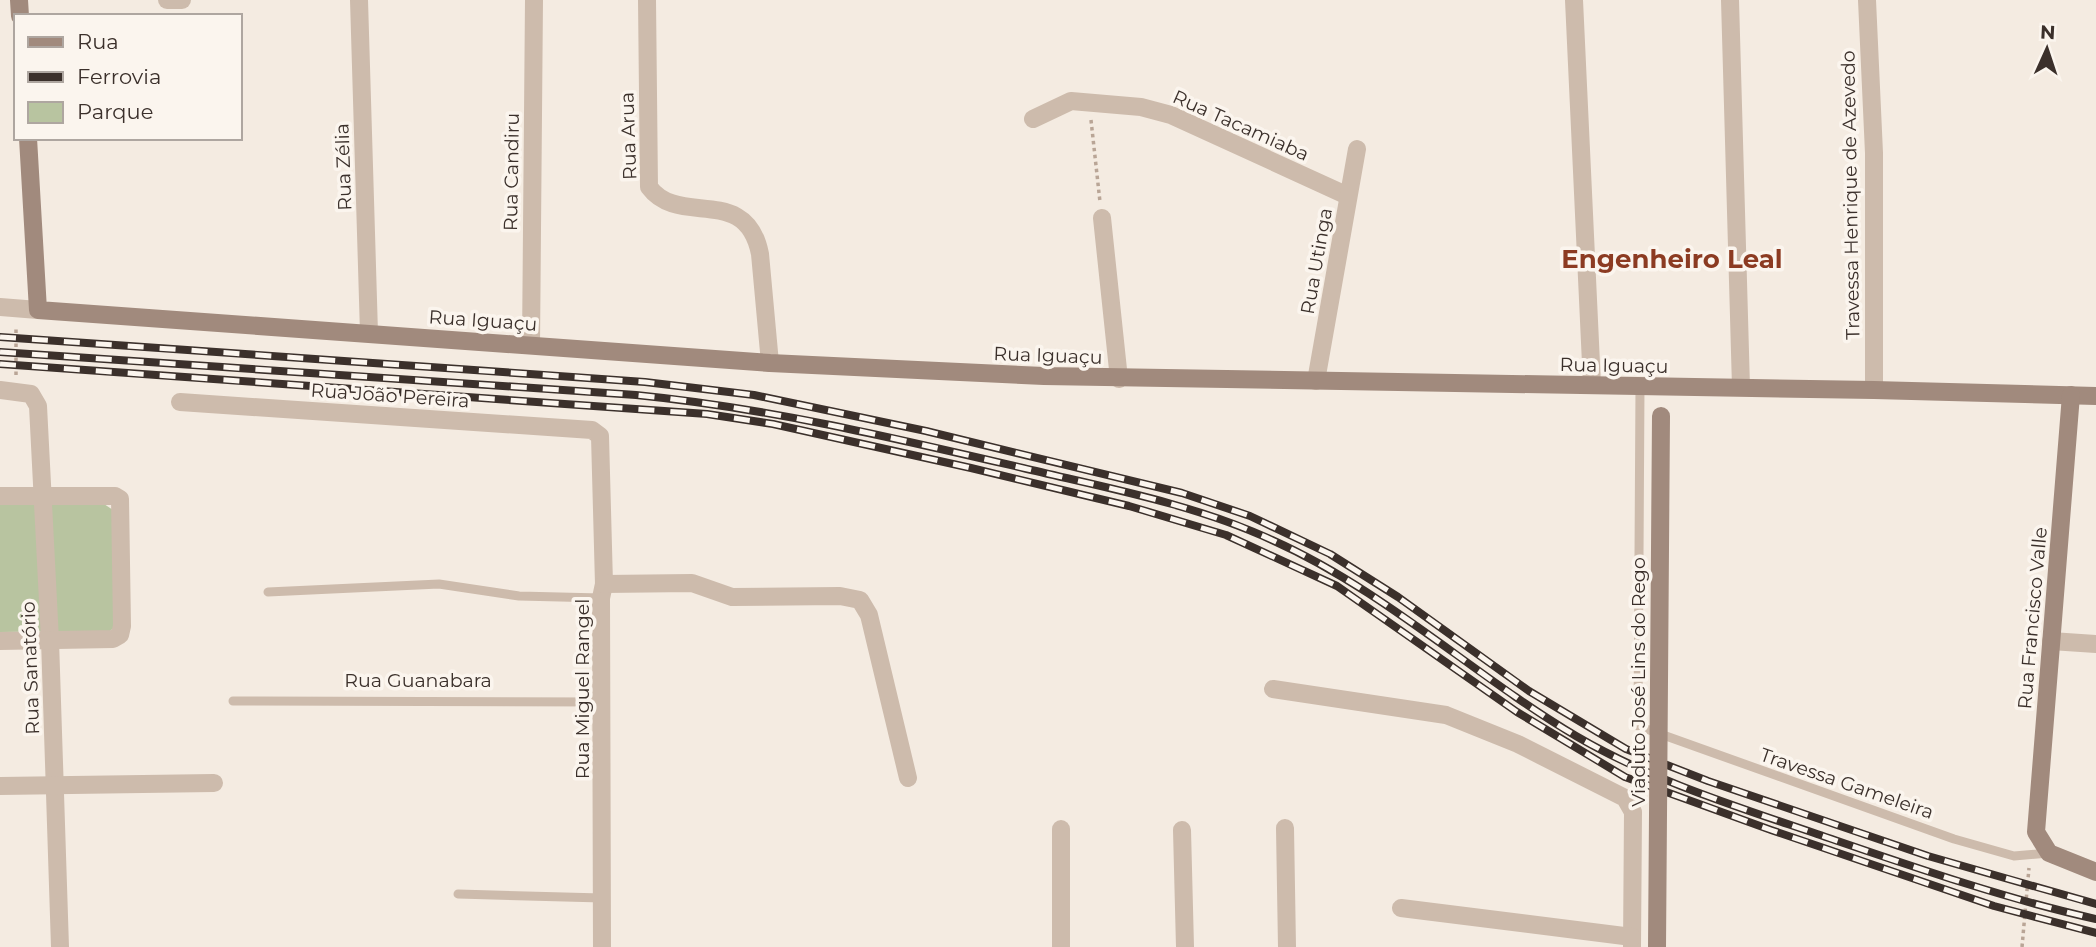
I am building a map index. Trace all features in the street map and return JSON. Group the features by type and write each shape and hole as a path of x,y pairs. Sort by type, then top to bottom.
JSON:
{"main road":[{"path":"28,140 38,310"},
{"name":"Rua Iguaçu","path":"38,310 770,363 1119,379 1741,387 2096,396"},
{"name":"Viaduto José Lins do Rego","path":"1657,947 1661,387"},
{"name":"Rua Francisco Valle","path":"2040,851 2036,832 2037,816 2071,395"},
{"path":"2040,851 2096,872"}],"street":[{"path":"167,0 182,0"},
{"name":"Rua Zélia","path":"359,0 369,333"},
{"name":"Rua Candiru","path":"531,345 534,0"},
{"name":"Rua Arua","path":"647,0 649,187 664,200 729,213 749,224 757,236 760,254 770,363"},
{"path":"1574,0 1592,385"},
{"path":"1730,0 1741,387"},
{"name":"Travessa Henrique de Azevedo","path":"1867,0 1874,153 1874,390"},
{"name":"Rua Tacamiaba","path":"1033,119 1071,101 1141,107 1171,114 1348,196"},
{"name":"Rua Utinga","path":"1316,381 1357,149"},
{"path":"1102,218 1119,379"},
{"name":"Rua Iguaçu","path":"8,308 38,310"},
{"name":"Rua Sanatório","path":"14,391 35,399 38,406 50,640 60,947"},
{"name":"Rua João Pereira","path":"180,402 597,433"},
{"name":"Rua Miguel Rangel","path":"597,433 602,440 602,947"},
{"path":"0,496 114,496 120,499 121,505 120,635 113,639 0,640"},
{"path":"602,591 692,583 732,597 840,596 860,600 869,615 908,778"},
{"path":"2051,641 2096,643"},
{"path":"1273,689 1417,708 1469,723 1625,797 1633,812 1632,942 1401,908"},
{"path":"0,786 214,783"},
{"path":"1285,828 1287,947"},
{"path":"1061,829 1061,947"},
{"path":"1182,830 1185,947"}],"lane":[{"name":"Travessa Gameleira","path":"1640,386 1638,726 1954,839 1998,852 2040,851"},
{"path":"268,592 439,584 519,596 602,591"},
{"name":"Rua Guanabara","path":"233,701 603,702"},
{"path":"458,894 602,898"}],"path":[{"path":"1090,102 1102,218"},
{"path":"8,308 14,391"},
{"path":"2022,947 2040,851"}],"green space":[{"path":"0,503 104,504 113,510 115,627 110,631 0,632"}],"railway":[{"path":"0,337 645,382 754,395 926,431 1182,493 1250,516 1330,554 1398,597 1529,691 1626,749 1708,781 1928,856 2096,904"},
{"path":"0,352 636,395 685,401 879,435 1150,498 1242,527 1313,560 1390,608 1538,712 1576,736 1634,766 1724,802 1920,869 2096,919"},
{"path":"0,364 707,414 773,424 1129,506 1226,535 1337,586 1517,712 1625,777 1994,906 2096,933"}],"district":[{"name":"Engenheiro Leal","path":"1672,259"}]}
